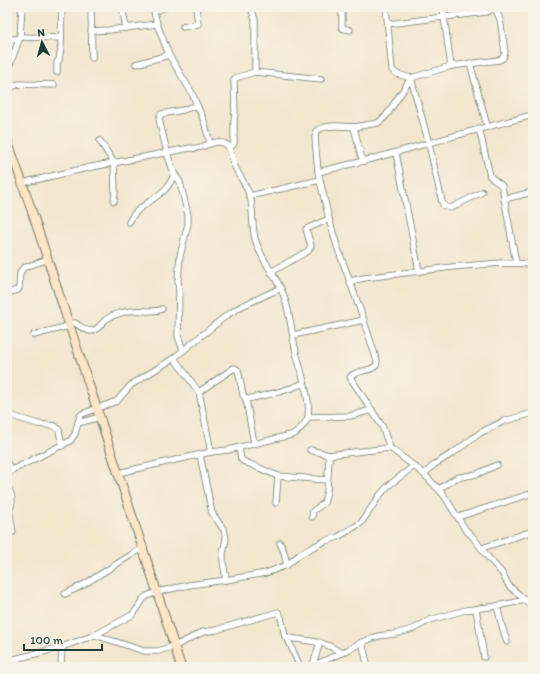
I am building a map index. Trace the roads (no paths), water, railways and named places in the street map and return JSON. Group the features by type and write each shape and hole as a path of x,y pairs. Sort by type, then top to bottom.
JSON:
{"main road":[{"path":"7,140 9,153 22,183 144,547 181,667"}],"street":[{"path":"7,66 10,64 20,38 22,7"},
{"path":"57,72 61,38 62,7"},
{"path":"91,7 92,58"},
{"path":"122,7 126,28"},
{"path":"167,7 154,9 157,24 169,55 192,93 204,121 210,143"},
{"path":"183,27 198,24 196,7"},
{"path":"251,7 254,20 255,72"},
{"path":"342,7 342,28 350,30"},
{"path":"386,7 392,70 397,74 411,78 451,66 499,60 503,58 505,52 500,19 494,7 487,12 388,24"},
{"path":"443,7 451,66"},
{"path":"91,31 157,24"},
{"path":"7,39 61,38"},
{"path":"136,64 169,55"},
{"path":"470,63 487,126"},
{"path":"229,148 234,143 234,121 236,113 235,78 255,72 259,74 321,79"},
{"path":"411,78 386,116 378,123 354,127 320,128 316,131 315,138 318,172 329,219 337,246 364,320 376,361 376,366 372,369 352,374 350,377 382,426 390,448 424,474 439,489 465,529 502,573 509,586 533,607"},
{"path":"411,78 444,206 451,208 482,192"},
{"path":"7,89 19,84 54,85"},
{"path":"183,350 178,336 178,280 180,256 188,224 188,215 180,182 174,173 159,120 161,114 183,110 197,105"},
{"path":"318,172 429,144 479,128 533,114"},
{"path":"354,127 361,156 364,160"},
{"path":"479,128 490,176 502,186 516,263"},
{"path":"100,141 114,163 114,201"},
{"path":"22,183 167,152 190,148 200,148 210,143 220,142 226,144 249,196 255,239 262,257 281,288 288,311 307,395 308,417 302,428 295,434 238,448 211,452 118,473"},
{"path":"396,152 419,271"},
{"path":"129,222 136,212 161,193 173,178 174,173"},
{"path":"249,196 320,180"},
{"path":"504,199 533,192"},
{"path":"271,272 308,251 311,246 306,229 329,219"},
{"path":"7,293 18,290 18,278 23,268 48,259"},
{"path":"350,281 452,267 516,263 533,264"},
{"path":"7,475 12,470 70,441 75,434 80,416 82,414 117,401 131,385 174,358 227,315 240,307 281,288"},
{"path":"74,340 76,338 75,323 86,330 92,330 98,328 107,318 126,311 157,311 162,309"},
{"path":"293,335 364,320"},
{"path":"34,335 69,326"},
{"path":"174,358 199,392 211,452"},
{"path":"199,392 234,368 238,370 243,395 246,398 254,444"},
{"path":"246,398 288,389 304,383"},
{"path":"7,402 8,416 38,424 55,426 58,430 62,446"},
{"path":"308,417 350,416 372,410"},
{"path":"424,474 435,464 480,433 504,422 533,413"},
{"path":"78,423 100,417"},
{"path":"238,448 243,461 278,476 328,480"},
{"path":"310,450 328,455 390,448"},
{"path":"200,455 212,513 224,530 226,539 223,553 226,580"},
{"path":"312,517 313,511 324,504 328,480 328,455"},
{"path":"7,463 12,470"},
{"path":"439,489 456,478 477,474 497,465"},
{"path":"7,661 62,647 96,635 132,616 143,599 157,592 189,585 266,573 287,565 306,551 325,541 338,537 361,523 388,486 414,466"},
{"path":"276,503 278,476"},
{"path":"7,487 10,490 12,504 8,509 13,532"},
{"path":"458,517 533,493"},
{"path":"482,548 533,531"},
{"path":"280,543 287,565"},
{"path":"65,594 83,585 144,547"},
{"path":"312,666 378,636 413,629 430,620 466,610 526,600"},
{"path":"497,606 507,642"},
{"path":"476,609 484,657"},
{"path":"96,635 144,651 158,651 175,646 203,632 216,630 278,612 281,617 284,635 287,637 300,667"},
{"path":"287,637 320,642 335,648 341,653"},
{"path":"312,666 320,642"},
{"path":"362,642 368,667"},
{"path":"61,667 62,647"}]}
